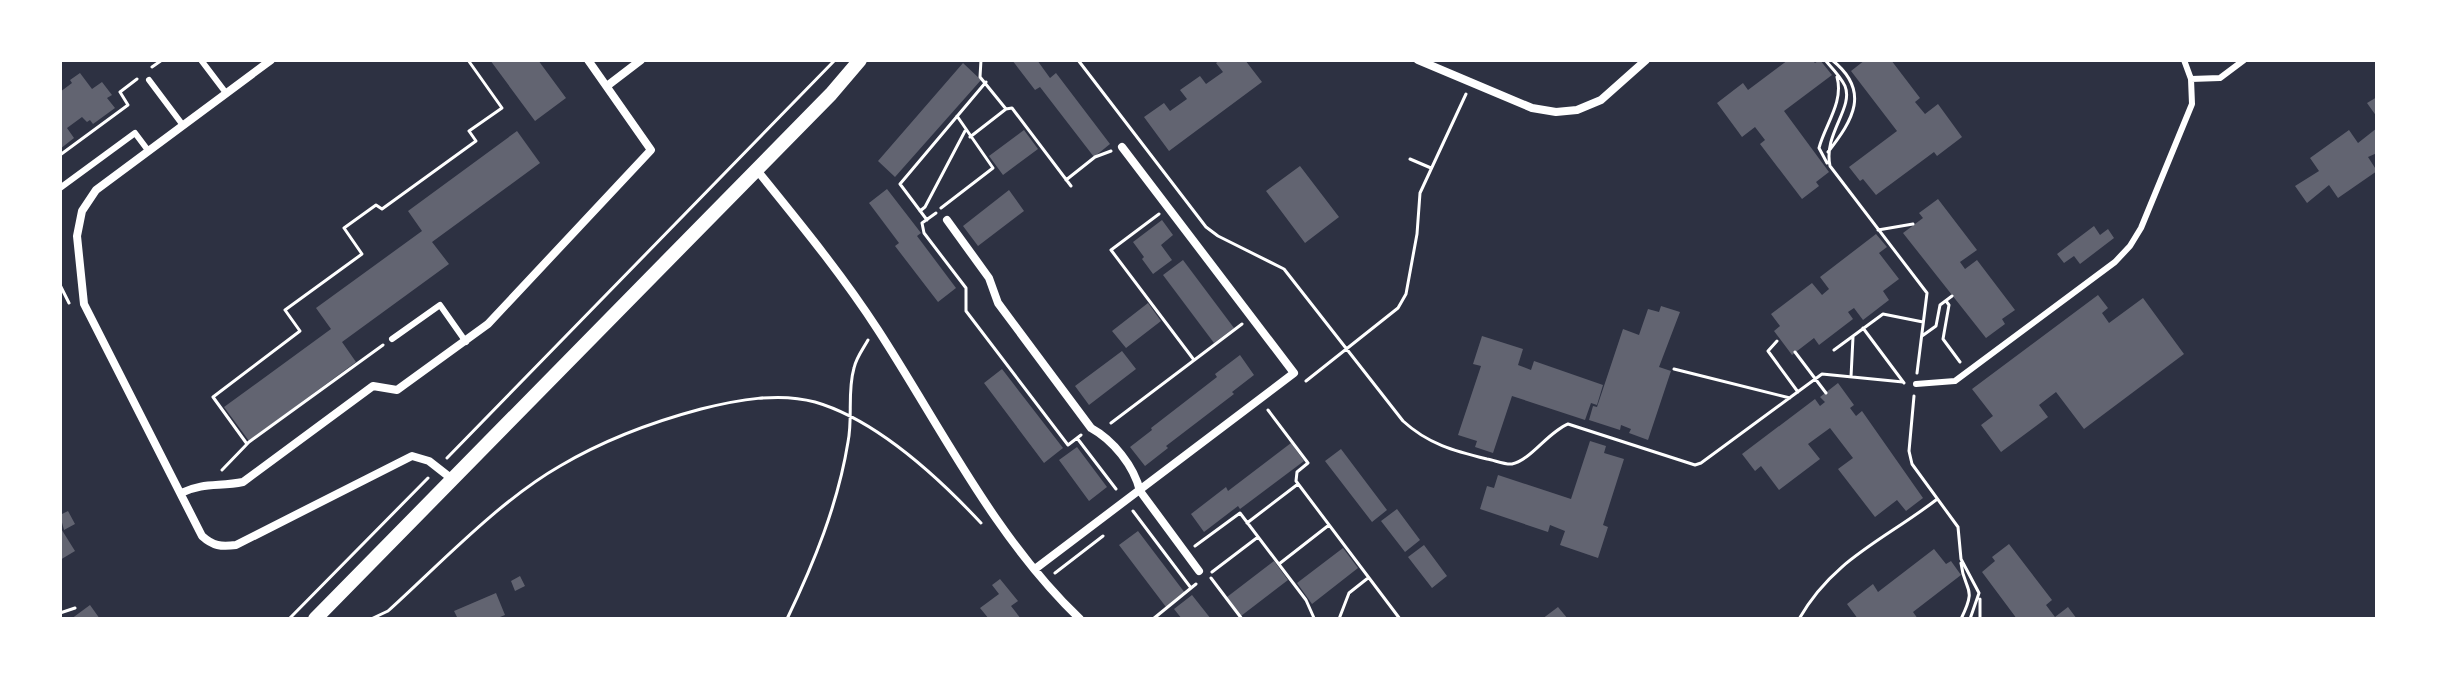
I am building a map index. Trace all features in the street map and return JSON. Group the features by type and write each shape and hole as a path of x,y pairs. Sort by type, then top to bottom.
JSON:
{"street":[{"path":"271,60 147,149 96,190 82,211 77,236 84,304 202,536 220,547 236,545 412,456 429,461 452,479"},
{"path":"181,493 197,485 224,486 243,482 373,386 397,390 488,324 651,150 588,60"},
{"path":"607,86 641,60"},
{"path":"315,619 831,94 860,60"},
{"path":"1418,60 1532,108 1556,112 1577,110 1601,100 1646,60"},
{"path":"1035,569 1294,373 1122,147"},
{"path":"756,169 814,241 875,326 1001,525 1075,617"},
{"path":"947,220 989,278 998,303 1091,428 1106,436 1137,476 1140,491 1199,576"}],"lane":[{"path":"201,60 226,93"},
{"path":"1916,384 1955,381 2115,262 2130,246 2141,228 2192,104 2191,79 2184,60"},
{"path":"2191,79 2220,78 2244,60"},
{"path":"149,80 182,124"},
{"path":"60,188 135,133 147,149"},
{"path":"392,339 440,305 466,342"}],"path":[{"path":"60,155 128,105 120,92 162,60"},
{"path":"247,444 213,397 300,331 285,310 362,254 344,228 376,205 382,209 476,141 469,131 502,108 468,60"},
{"path":"289,619 835,60"},
{"path":"981,60 980,77 1006,109"},
{"path":"1078,60 1206,227 1284,269 1403,421 1418,435 1441,448 1510,464 1522,459 1557,428 1568,424 1695,465 1822,374 1916,384"},
{"path":"1825,60 1844,83 1847,94 1828,143 1830,166"},
{"path":"1827,154 1857,103 1853,86 1832,60"},
{"path":"1836,74 1840,87 1837,102 1819,148 1927,293 1909,451 1912,464 1958,527 1962,572 1971,589 1961,619"},
{"path":"927,220 900,184 986,82"},
{"path":"1346,350 1398,308 1406,294 1417,234 1420,193 1471,84"},
{"path":"970,137 1006,109 1012,108 1071,186"},
{"path":"920,211 965,131"},
{"path":"1066,180 1095,157 1122,147"},
{"path":"1410,159 1431,168"},
{"path":"1168,207 1111,250 1194,360"},
{"path":"1878,230 1913,224"},
{"path":"1922,336 1936,326 1940,305 1952,296"},
{"path":"1946,301 1949,305 1943,339 1967,371"},
{"path":"1834,350 1883,314 1923,322"},
{"path":"1106,436 1109,425 1251,317"},
{"path":"787,619 820,545 837,491 848,442 854,365 875,326"},
{"path":"1863,328 1904,383"},
{"path":"1851,377 1853,335"},
{"path":"208,484 247,444 392,339"},
{"path":"1777,341 1768,351 1798,392"},
{"path":"1795,352 1826,393"},
{"path":"1674,369 1790,398"},
{"path":"371,619 388,611 516,496 560,466 630,431 729,402 769,397 814,402 851,417 882,435 958,499 989,530 1001,525"},
{"path":"1268,410 1308,463 1297,472 1298,484 1400,619"},
{"path":"1077,438 1191,588"},
{"path":"1247,523 1298,484"},
{"path":"1799,619 1817,590 1839,566 1937,499"},
{"path":"1186,554 1240,513 1306,600 1313,618 1339,619 1349,593 1369,577"},
{"path":"1279,564 1329,525"},
{"path":"1242,619 1208,575 1258,537"},
{"path":"1961,559 1979,593 1980,619"},
{"path":"1153,619 1191,588 1199,576"},
{"path":"1970,619 1979,593"},
{"path":"60,613 75,608"}],"building":[{"path":"490,60 538,60 566,98 535,121"},
{"path":"1012,60 1037,60 1050,78 1056,73 1110,144 1094,157 1040,87 1035,90"},
{"path":"1220,60 1245,60 1262,82 1169,151 1144,117 1164,103 1170,111 1187,99 1180,90 1200,76 1206,84 1223,72 1216,63"},
{"path":"1788,60 1812,60 1815,63 1820,60 1832,75 1784,111 1829,172 1816,182 1819,186 1802,199 1760,144 1765,140 1755,127 1742,137 1717,103 1743,83 1748,90"},
{"path":"1865,60 1891,60 1920,98 1915,102 1925,114 1938,104 1962,137 1937,156 1934,152 1876,195 1849,167 1897,131 1851,71"},
{"path":"963,63 981,80 895,177 878,161"},
{"path":"80,73 92,89 102,82 112,95 107,98 115,108 93,124 82,117 67,128 74,138 60,149 60,92"},
{"path":"2377,97 2377,117 2367,103"},
{"path":"2377,128 2377,153 2368,157 2377,171 2338,198 2329,185 2307,203 2295,186 2319,171 2310,158 2349,130 2358,143"},
{"path":"1024,130 1038,149 1003,175 989,156"},
{"path":"517,131 540,163 432,242 449,264 342,342 356,362 249,441 224,407 331,329 316,308 422,231 408,211"},
{"path":"1300,166 1339,217 1305,243 1266,191"},
{"path":"887,189 921,233 917,236 956,288 938,302 895,246 899,243 869,203"},
{"path":"1009,190 1024,211 978,246 963,226"},
{"path":"1938,199 1977,250 1960,262 1965,269 1977,260 2015,310 2002,319 2005,324 1986,338 1903,233 1923,218 1919,213"},
{"path":"1162,220 1173,235 1161,245 1172,260 1153,274 1133,242"},
{"path":"2094,226 2100,235 2108,229 2114,238 2080,264 2074,256 2064,263 2057,254"},
{"path":"1876,234 1887,247 1879,253 1899,279 1883,291 1889,300 1863,320 1854,308 1848,312 1853,319 1819,345 1814,338 1792,355 1774,331 1780,326 1771,314 1812,283 1822,295 1829,289 1820,277"},
{"path":"1183,260 1234,328 1214,343 1163,275"},
{"path":"2098,295 2108,308 2102,313 2109,323 2143,298 2184,354 2084,429 2056,392 2039,405 2048,417 2001,452 1981,425 1993,416 1972,389"},
{"path":"1148,303 1161,321 1126,348 1112,331"},
{"path":"1661,306 1680,312 1659,367 1671,371 1648,440 1629,433 1631,429 1621,425 1620,430 1589,420 1593,406 1597,407 1623,329 1639,335 1648,309 1659,312"},
{"path":"1482,336 1523,349 1518,365 1531,370 1534,361 1603,385 1597,405 1591,403 1585,420 1512,396 1493,453 1475,447 1477,441 1458,435 1481,366 1473,364"},
{"path":"1122,351 1136,369 1089,405 1075,386"},
{"path":"1240,355 1254,375 1145,466 1130,447"},
{"path":"1002,369 1063,448 1044,463 984,383"},
{"path":"1838,383 1854,405 1850,408 1856,416 1862,411 1923,498 1906,511 1897,500 1875,517 1838,469 1853,458 1830,428 1808,444 1820,459 1779,490 1761,466 1755,471 1742,454 1815,399 1820,406 1825,402 1820,397"},
{"path":"1590,441 1606,446 1604,453 1624,459 1603,525 1608,527 1598,558 1560,545 1565,531 1550,525 1548,532 1480,509 1487,486 1494,488 1498,475 1571,499"},
{"path":"1291,443 1304,461 1204,532 1191,514 1226,487 1228,491"},
{"path":"1077,447 1107,487 1089,501 1059,460"},
{"path":"1341,449 1387,510 1372,522 1325,461"},
{"path":"1397,509 1420,540 1405,552 1381,521"},
{"path":"68,511 75,524 64,530 60,515"},
{"path":"60,527 75,551 60,560"},
{"path":"1138,531 1185,593 1166,607 1119,545"},
{"path":"2009,544 2052,600 2046,605 2055,617 2068,607 2077,619 2017,619 1982,572 1995,561 1992,557"},
{"path":"1424,545 1447,576 1432,588 1408,557"},
{"path":"1343,548 1358,568 1312,604 1297,583"},
{"path":"1934,549 1946,564 1951,561 1961,575 1913,612 1918,619 1858,619 1847,604 1873,584 1878,592"},
{"path":"1274,561 1288,580 1241,616 1227,597"},
{"path":"520,576 525,586 515,591 511,581"},
{"path":"1000,579 1018,601 1011,606 1021,619 989,619 980,608 999,594 992,585"},
{"path":"496,593 505,615 495,619 458,619 454,611"},
{"path":"1192,595 1211,619 1182,619 1174,609"},
{"path":"90,605 100,619 71,619"},
{"path":"1558,607 1568,619 1542,619"}]}
